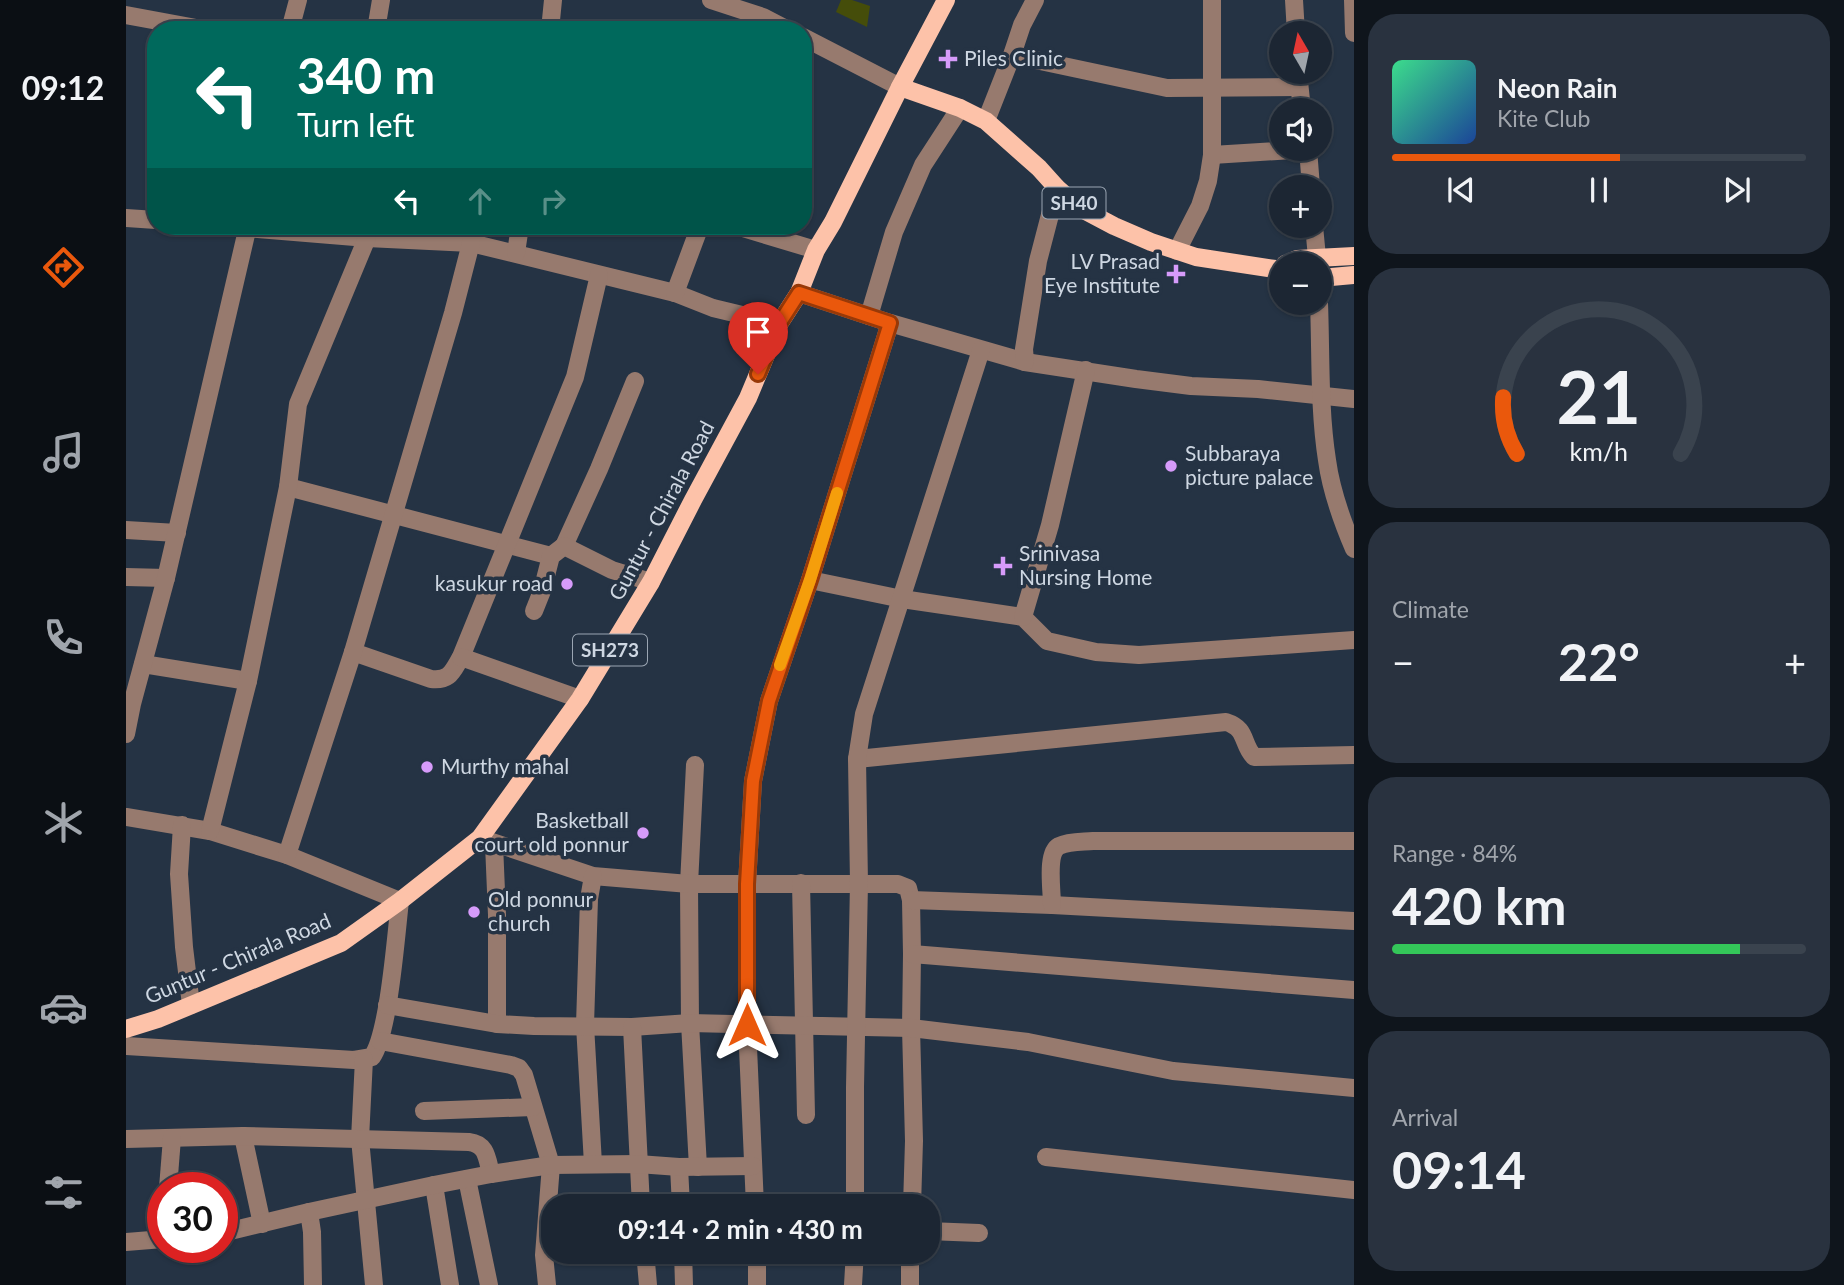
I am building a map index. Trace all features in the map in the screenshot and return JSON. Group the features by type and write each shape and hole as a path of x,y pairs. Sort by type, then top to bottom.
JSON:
{"main road":[{"name":"Guntur - Chirala Road","path":"126,1029 158,1019 341,943 487,841 580,699 651,582 748,398 779,324 799,293 816,250 833,222 946,0"},
{"name":"SH40","path":"900,86 960,108 985,121 1080,208 1114,226 1196,257 1269,267"},
{"name":"SH40","path":"1332,257 1354,256"},
{"path":"1332,277 1354,275"}],"street":[{"path":"292,21 298,0"},
{"path":"378,21 381,0"},
{"path":"551,21 553,0"},
{"path":"985,121 1022,25 1035,0"},
{"path":"1177,250 1200,206 1212,155 1212,0"},
{"path":"1294,0 1295,21"},
{"path":"1353,0 1354,33"},
{"path":"717,1 766,8 779,21"},
{"path":"126,15 158,21"},
{"path":"812,42 900,86"},
{"path":"1012,55 1167,88 1211,88 1269,82"},
{"path":"869,316 894,232 923,166 960,108"},
{"path":"1212,155 1269,151"},
{"path":"1025,362 1026,337 1038,261 1056,188"},
{"path":"126,218 147,219"},
{"path":"126,734 129,703 143,664 166,578 245,235"},
{"path":"355,235 367,238 471,243 675,293 713,308 779,324"},
{"path":"516,253 519,235"},
{"path":"675,293 696,235"},
{"path":"766,235 816,250"},
{"path":"210,831 248,681 288,487 298,404 367,238"},
{"path":"287,855 353,652 453,313 471,243"},
{"path":"353,652 430,679 440,680 450,676 461,657 575,377 599,275"},
{"path":"799,293 890,323 1025,362 1191,386 1258,389 1354,399"},
{"path":"1319,315 1327,461 1335,496 1354,549"},
{"path":"754,1194 747,1025 747,884 753,781 769,701 810,580 890,323"},
{"path":"855,1194 859,883 857,759 863,714 981,350"},
{"path":"1023,617 1050,525 1086,370"},
{"path":"534,611 557,551 599,469 635,382"},
{"path":"288,487 508,544 557,551 651,582"},
{"path":"126,530 177,533"},
{"path":"126,577 166,578"},
{"path":"810,580 902,599 1023,617 1047,641 1096,652 1139,654 1354,640"},
{"path":"461,657 580,699"},
{"path":"143,664 248,681"},
{"path":"857,759 1226,722 1241,731 1250,754 1254,757 1354,755"},
{"path":"695,765 689,884 691,1023 698,1167"},
{"path":"126,817 210,831 287,855 400,901 387,1005 380,1041 372,1057 364,1059 126,1046"},
{"path":"182,825 179,874 191,1005"},
{"path":"497,1024 497,915 487,841 593,876 689,884 859,883 905,886 911,900 912,1194"},
{"path":"1052,905 1051,856 1056,847 1066,843 1354,841"},
{"path":"593,876 589,899 585,1026 593,1164"},
{"path":"801,883 806,1115"},
{"path":"911,900 1354,921"},
{"path":"912,954 1354,990"},
{"path":"387,1005 497,1024 534,1026 632,1027 691,1023 911,1028 1028,1042 1172,1071 1354,1088"},
{"path":"632,1027 640,1194"},
{"path":"380,1041 511,1065 519,1068 524,1075 551,1165 544,1255 547,1285"},
{"path":"364,1059 360,1139 374,1285"},
{"path":"424,1111 533,1107"},
{"path":"243,1136 262,1224"},
{"path":"126,1139 243,1136 477,1143 485,1151 491,1174"},
{"path":"169,1172 173,1138"},
{"path":"1046,1157 1354,1190"},
{"path":"238,1229 434,1185 551,1165 753,1166"},
{"path":"679,1167 680,1194"},
{"path":"467,1179 489,1285"},
{"path":"434,1185 450,1285"},
{"path":"309,1212 313,1285"},
{"path":"940,1231 979,1233"},
{"path":"126,1242 147,1240"},
{"path":"646,1264 648,1285"},
{"path":"683,1264 684,1285"},
{"path":"757,1264 757,1285"},
{"path":"853,1285 854,1264"},
{"path":"910,1264 910,1285"}],"green space":[{"path":"841,0 852,0 870,6 867,27 836,12"}],"slow traffic":[{"path":"780,665 837,493"}],"place":[{"name":"Piles Clinic","path":"948,59"},
{"name":"LV Prasad Eye Institute","path":"1176,274"},
{"name":"Subbaraya picture palace","path":"1171,466"},
{"name":"Srinivasa Nursing Home","path":"1003,566"},
{"name":"kasukur road","path":"567,584"},
{"name":"Murthy mahal","path":"427,767"},
{"name":"Basketball court old ponnur","path":"643,833"},
{"name":"Old ponnur church","path":"474,912"}],"route":[{"path":"747,1025 747,884 753,781 769,701 810,580 890,323 799,293 779,324 758,374"}]}
